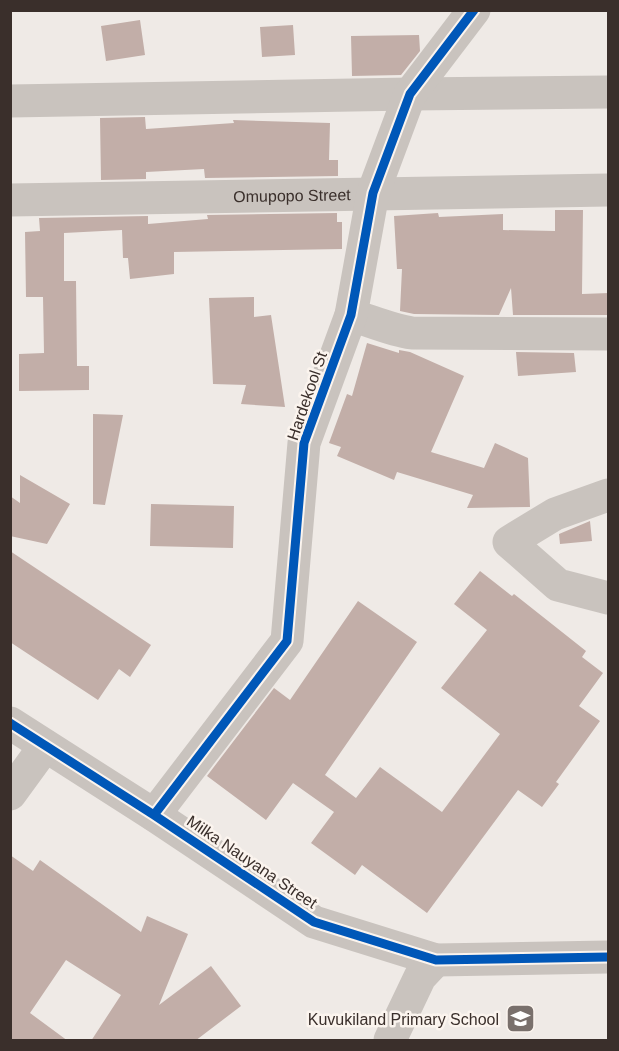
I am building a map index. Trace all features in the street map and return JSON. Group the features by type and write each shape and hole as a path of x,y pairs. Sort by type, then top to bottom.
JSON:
{"street":[{"name":"Hardekool St","path":"154,815 287,640 304,443 351,315 372,193 410,94 474,10"},
{"path":"10,101 609,92"},
{"name":"Omupopo Street","path":"10,200 609,190"},
{"path":"351,315 389,326 398,332 411,333 609,334"},
{"path":"609,495 555,514 509,542 558,585 609,598"},
{"name":"Milka Nauyana Street","path":"10,723 154,815 314,922 436,960 609,957"},
{"path":"10,794 45,746"},
{"path":"390,1041 420,977 436,960"}],"building":[{"path":"140,20 145,55 106,61 101,26"},
{"path":"293,25 295,55 262,57 260,27"},
{"path":"419,35 420,51 401,75 352,76 351,36"},
{"path":"145,117 146,129 234,123 233,120 330,123 329,160 338,160 338,176 205,178 204,169 146,172 146,179 101,180 100,118"},
{"path":"555,210 583,210 582,294 609,293 609,315 513,315 511,288 499,315 414,314 400,311 402,269 397,269 394,216 438,213 439,217 503,214 503,230 555,231"},
{"path":"337,213 337,222 342,222 342,249 174,252 174,274 130,279 128,258 123,258 122,230 64,233 64,281 76,281 77,366 89,366 89,390 19,391 19,354 44,353 43,297 26,297 25,232 40,231 39,218 148,216 148,224 208,219 207,215"},
{"path":"254,297 254,317 271,315 285,407 241,404 246,385 213,384 209,298"},
{"path":"367,343 399,353 399,350 410,352 464,376 431,452 484,468 495,443 528,458 530,507 467,508 473,495 397,472 394,480 337,456 341,447 329,443 347,394 352,396"},
{"path":"516,352 574,353 576,372 518,376"},
{"path":"93,414 123,415 105,505 93,504"},
{"path":"20,475 70,504 47,544 10,536 10,496 20,503"},
{"path":"151,504 234,506 233,548 150,546"},
{"path":"590,521 592,541 560,544 559,534"},
{"path":"10,551 151,645 130,677 119,669 98,700 10,642"},
{"path":"480,571 512,596 514,594 586,651 582,657 603,673 579,706 600,721 556,782 559,784 542,807 518,790 427,913 362,865 355,875 311,843 334,812 293,783 266,820 207,776 274,688 290,700 358,601 417,642 325,775 356,798 380,767 442,812 500,734 441,688 487,630 454,604"},
{"path":"10,855 33,871 40,860 141,932 147,916 188,934 159,1005 211,966 241,1006 195,1041 91,1041 121,995 66,960 30,1013 68,1041 10,1041"}],"cycle path":[{"path":"154,815 287,641 304,443 351,315 373,193 410,94 474,10"},
{"path":"10,723 154,815 314,922 436,960 608,957"}],"place":[{"name":"Kuvukiland Primary School","path":"520,1019"}]}
